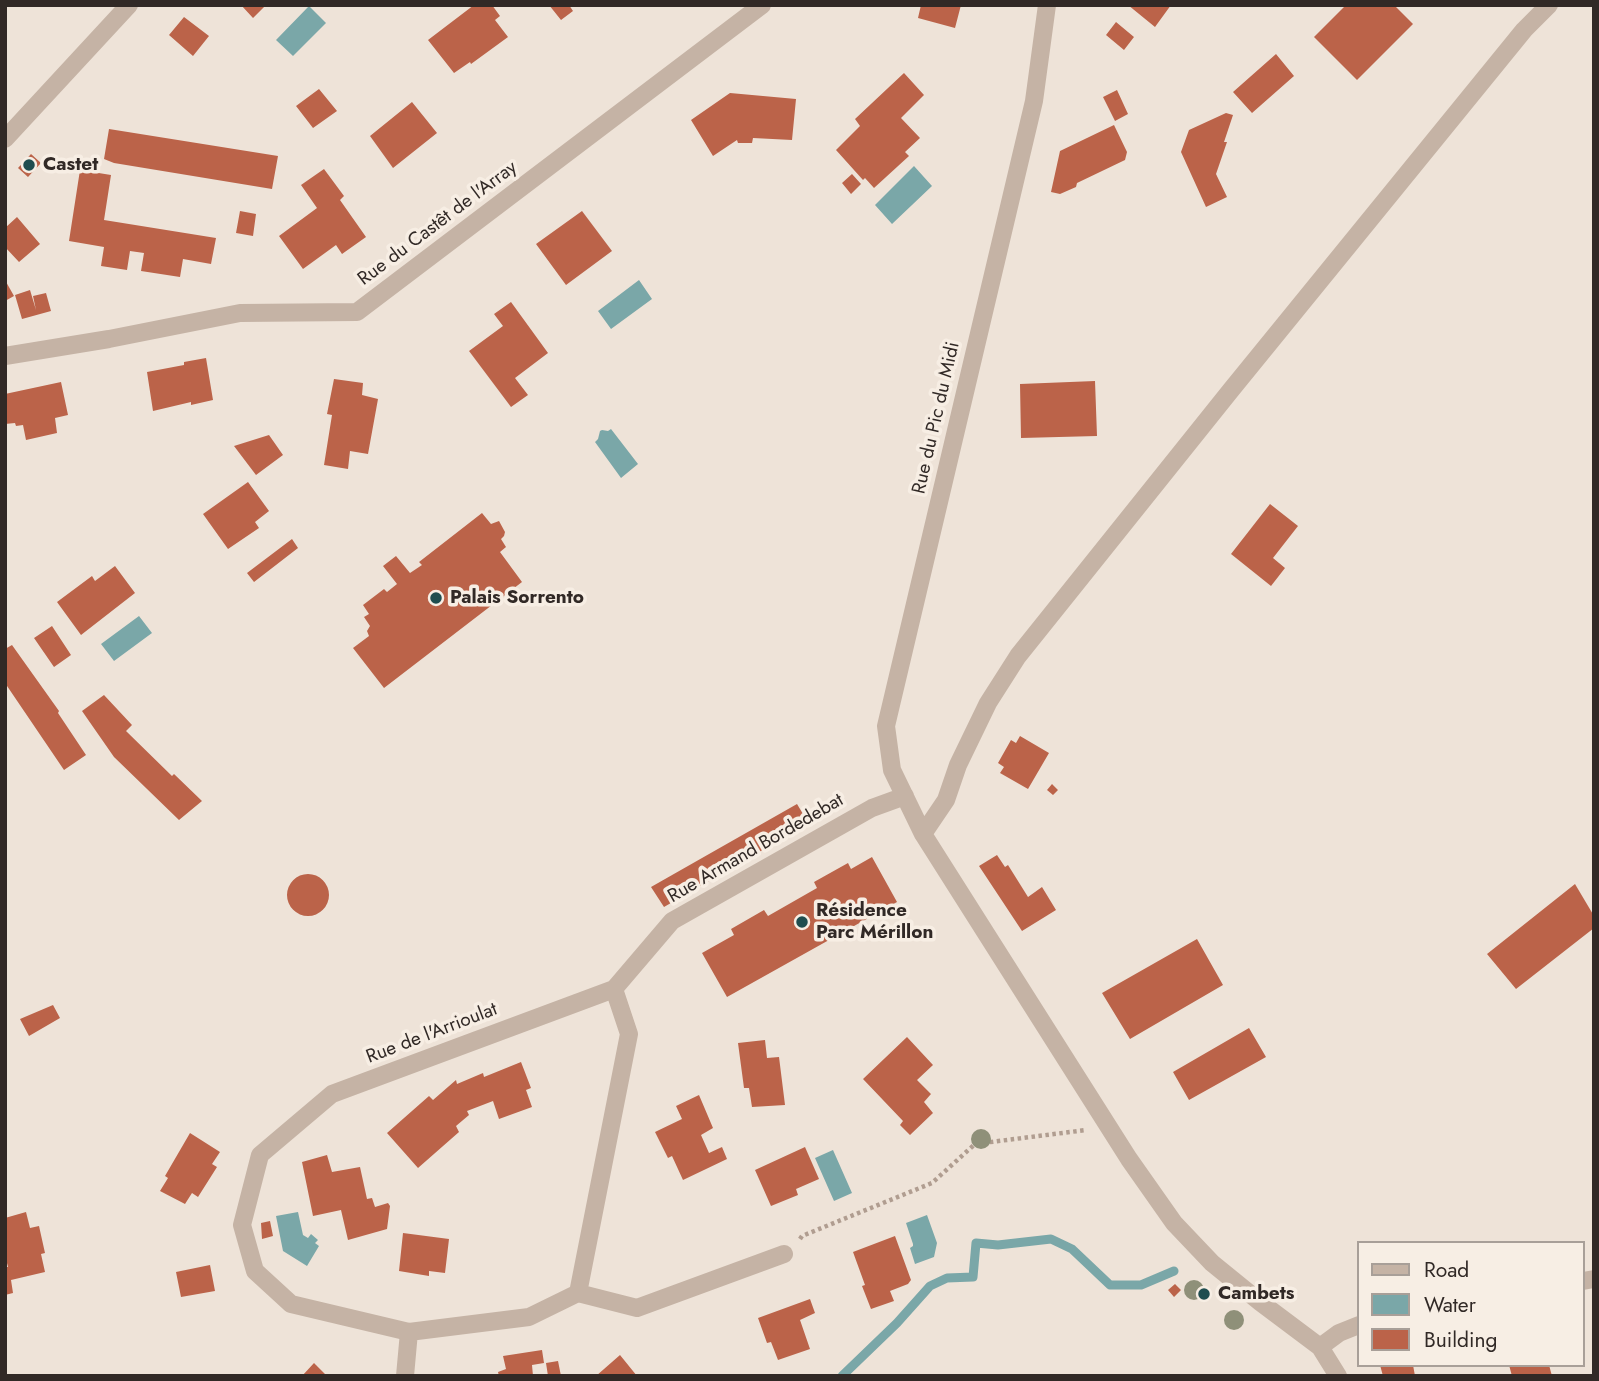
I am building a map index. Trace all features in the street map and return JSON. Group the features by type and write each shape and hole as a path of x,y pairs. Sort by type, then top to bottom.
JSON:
{"street":[{"path":"5,139 129,5"},
{"name":"Rue du Castêt de l'Array","path":"5,356 240,313 357,312 762,5"},
{"name":"Rue du Pic du Midi","path":"1048,5 1034,101 886,726 892,770 923,834 1129,1159 1174,1223 1212,1263 1320,1347"},
{"path":"923,834 946,800 958,765 988,703 1018,656 1524,30 1549,5"},
{"name":"Rue Armand Bordedebat","path":"614,989 672,921 872,808 905,796"},
{"path":"614,989 629,1034 578,1293 637,1308 784,1254"},
{"name":"Rue de l'Arrioulat","path":"578,1293 529,1317 409,1332 291,1304 255,1271 242,1225 260,1156 332,1094 614,989"},
{"path":"1338,1376 1320,1347 1339,1333 1358,1325"},
{"path":"405,1376 409,1332"}],"path":[{"path":"784,1254 802,1236 932,1183 975,1144 1110,1128"}],"water":[{"path":"309,6 326,23 293,56 276,40"},
{"path":"914,166 932,186 892,224 875,205"},
{"path":"639,280 652,299 611,329 598,311"},
{"path":"611,429 638,464 621,478 595,442 600,431"},
{"path":"139,616 152,633 114,661 101,644"},
{"path":"833,1150 852,1193 834,1201 815,1158"},
{"path":"298,1212 303,1235 308,1238 311,1234 318,1240 315,1243 319,1246 307,1266 283,1251 276,1216"},
{"path":"927,1215 937,1243 934,1257 915,1264 910,1248 913,1244 906,1223"}],"building":[{"path":"241,5 266,5 253,18"},
{"path":"474,5 492,5 500,16 495,20 508,37 454,73 428,40"},
{"path":"549,5 569,5 573,11 561,20"},
{"path":"921,5 961,5 955,28 918,18"},
{"path":"1128,5 1171,5 1155,27"},
{"path":"1346,5 1394,5 1413,24 1357,80 1314,37"},
{"path":"184,17 209,36 193,56 169,35"},
{"path":"1116,22 1134,37 1124,50 1106,35"},
{"path":"1276,54 1294,76 1252,113 1233,92"},
{"path":"904,73 924,95 901,118 920,138 905,152 909,156 874,188 865,178 863,180 836,150 860,126 855,119"},
{"path":"319,89 337,111 313,128 296,106"},
{"path":"1117,90 1128,114 1115,121 1103,97"},
{"path":"730,93 796,99 792,140 753,138 752,143 738,143 737,140 713,156 691,120"},
{"path":"412,102 437,133 393,168 370,136"},
{"path":"1226,113 1233,115 1216,174 1227,197 1206,207 1181,152 1189,130"},
{"path":"1114,125 1127,152 1125,160 1060,194 1051,192 1060,151"},
{"path":"109,129 278,156 272,189 114,163 104,159"},
{"name":"Castet","path":"31,154 41,163 28,177 18,168"},
{"path":"324,169 344,196 340,200 366,237 342,254 336,245 303,269 279,236 317,208 301,185"},
{"path":"80,170 111,175 104,220 216,238 211,264 183,259 180,277 141,271 144,253 130,251 127,270 101,266 104,247 69,241"},
{"path":"852,174 861,184 851,194 842,183"},
{"path":"240,211 256,214 253,236 236,233"},
{"path":"582,211 612,251 566,285 536,244"},
{"path":"17,217 40,244 19,262 5,247 5,228"},
{"path":"5,280 14,296 5,301"},
{"path":"30,290 36,310 33,296 46,293 51,311 22,319 15,295"},
{"path":"511,302 548,353 515,378 528,395 511,407 469,351 503,326 494,314"},
{"path":"206,358 213,400 153,411 147,372"},
{"path":"334,379 363,383 362,395 378,399 368,454 350,451 348,469 324,465 332,415 327,414"},
{"path":"1095,381 1097,436 1021,438 1020,384"},
{"path":"61,382 68,415 55,418 57,433 26,440 23,425 5,424 5,394"},
{"path":"269,435 283,455 256,475 234,446"},
{"path":"248,482 269,511 255,522 259,528 228,549 203,514"},
{"path":"1270,504 1298,526 1273,558 1285,568 1271,586 1231,554"},
{"name":"Palais Sorrento","path":"482,513 491,524 499,521 505,532 501,539 506,547 500,552 522,582 384,688 353,648 369,636 367,631 370,626 364,617 369,614 363,605 384,589 387,592 397,584 383,566 396,556 410,573 422,565 419,562"},
{"path":"292,539 298,548 254,582 247,573"},
{"path":"115,566 135,593 81,635 57,602 92,576 95,581"},
{"path":"52,626 71,655 54,667 34,638"},
{"path":"12,645 59,711 86,755 64,770 5,683 5,649"},
{"path":"104,695 132,725 126,731 202,801 179,820 114,757 82,711"},
{"path":"1020,736 1049,753 1028,789 1000,773 1004,767 998,763 1011,740 1016,743"},
{"path":"1052,784 1058,790 1053,795 1047,790"},
{"path":"797,804 806,819 789,828 792,833 664,907 651,887"},
{"path":"997,855 1005,867 1008,865 1028,897 1042,887 1056,910 1022,931 979,866"},
{"name":"Résidence Parc Mérillon","path":"872,857 897,902 727,997 702,953 734,935 731,929 764,910 768,916 817,888 814,882 848,863 851,869"},
{"path":"308,874 323,880 329,895 323,910 308,916 293,910 287,895 293,880"},
{"path":"1575,884 1594,916 1594,928 1516,989 1487,954"},
{"path":"1197,939 1223,985 1130,1039 1102,993"},
{"path":"53,1005 60,1018 29,1036 20,1019"},
{"path":"1249,1028 1266,1057 1189,1100 1173,1072"},
{"path":"907,1037 933,1065 917,1080 931,1094 924,1102 933,1113 910,1135 900,1125 903,1121 863,1079"},
{"path":"765,1040 767,1058 779,1057 785,1105 752,1107 749,1088 744,1088 738,1043"},
{"path":"521,1062 531,1088 526,1090 532,1107 499,1119 493,1101 467,1111 469,1115 456,1126 459,1132 418,1168 387,1133 429,1096 433,1100 456,1080 457,1084 483,1073 484,1077"},
{"path":"699,1095 713,1128 701,1135 709,1153 722,1147 727,1159 683,1180 672,1156 668,1158 655,1132 682,1119 676,1106"},
{"path":"190,1133 220,1152 212,1164 217,1167 198,1197 192,1193 185,1204 160,1191 168,1178 165,1176"},
{"path":"805,1147 819,1179 796,1189 798,1195 771,1206 755,1170"},
{"path":"327,1155 332,1172 360,1167 367,1199 372,1198 375,1207 388,1203 390,1206 387,1229 348,1240 341,1210 313,1216 302,1162"},
{"path":"26,1212 30,1228 39,1226 45,1253 41,1254 45,1272 11,1280 13,1293 5,1295 5,1267 8,1267 5,1255 5,1218"},
{"path":"270,1221 273,1236 262,1239 261,1223"},
{"path":"403,1233 449,1239 445,1273 429,1271 429,1276 399,1271"},
{"path":"895,1236 911,1280 908,1284 890,1291 894,1301 871,1309 853,1252"},
{"path":"210,1265 215,1291 181,1297 176,1272"},
{"path":"1175,1284 1181,1290 1174,1297 1168,1290"},
{"path":"810,1299 815,1313 800,1320 810,1349 778,1360 771,1342 767,1343 758,1318"},
{"path":"542,1350 544,1363 532,1365 533,1376 499,1376 498,1372 506,1369 503,1356"},
{"path":"620,1355 637,1376 596,1376"},
{"path":"558,1361 561,1376 548,1376 546,1363"},
{"path":"314,1363 327,1376 302,1376"},
{"path":"1381,1367 1413,1367 1415,1376 1383,1376"},
{"path":"1510,1367 1550,1367 1552,1376 1512,1376"}],"waterway":[{"path":"842,1376 897,1323 930,1286 947,1278 973,1277 976,1243 998,1245 1051,1239 1072,1249 1110,1285 1141,1285 1174,1271"}],"place":[{"name":"Castet","path":"29,165"},
{"name":"Palais Sorrento","path":"436,598"},
{"name":"Résidence Parc Mérillon","path":"802,922"},
{"name":"Cambets","path":"1204,1294"}]}
